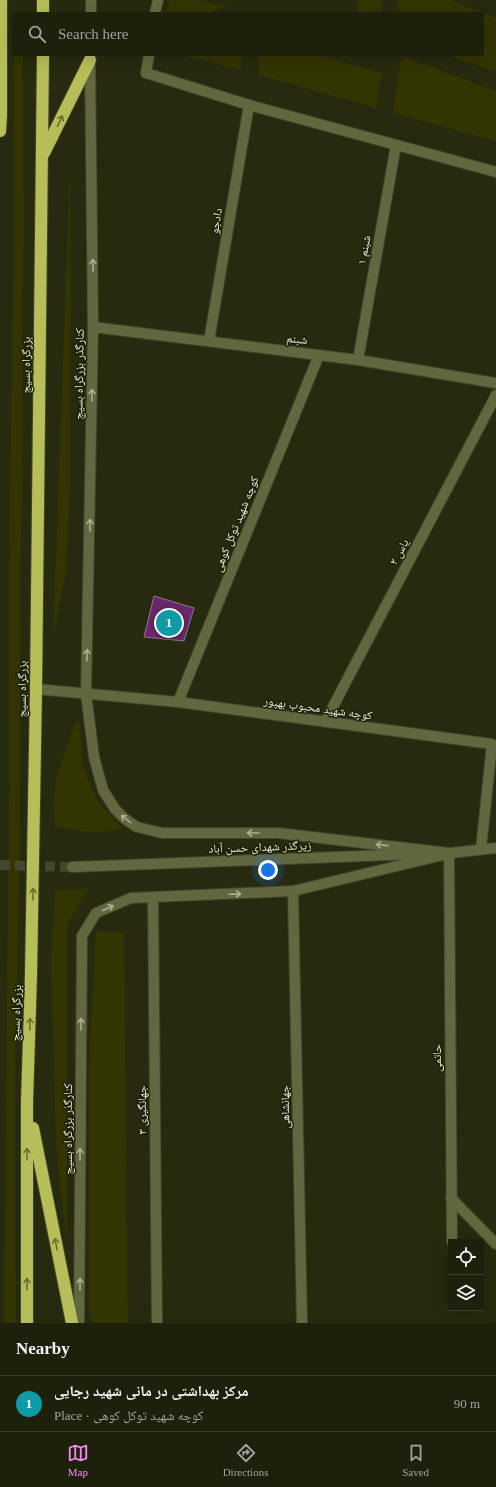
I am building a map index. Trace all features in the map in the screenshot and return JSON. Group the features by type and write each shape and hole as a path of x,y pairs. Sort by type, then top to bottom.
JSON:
{"highway":[{"path":"0,131 1,0"},
{"path":"43,0 43,12"},
{"name":"بزرگراه بسیج","path":"27,1323 27,1102 32,975 42,56"},
{"path":"42,156 90,58"},
{"path":"27,1102 72,1323"}],"street":[{"path":"91,0 91,12"},
{"path":"155,12 158,0"},
{"path":"148,56 146,73 249,105 496,172"},
{"name":"کنارگذر بزرگراه بسیج","path":"90,58 93,327 86,694 94,757 103,790 115,809 125,819 137,827 162,833 278,833 449,853"},
{"name":"دادجو","path":"209,341 249,105"},
{"name":"شبنم ۱","path":"358,360 396,145"},
{"name":"شبنم","path":"93,327 358,360 496,383"},
{"name":"کوچه شهید توکل کوهی","path":"178,702 319,355"},
{"name":"یاس ۲","path":"325,722 496,395"},
{"name":"کوچه شهید محبوب بهپور","path":"36,689 178,702 325,722 494,740 481,849"},
{"path":"153,897 293,891 449,853 496,848"},
{"name":"زیرگذر شهدای حسن آباد","path":"72,867 449,853"},
{"name":"حاتمی","path":"449,853 452,1239"},
{"name":"جهانشاهی","path":"293,891 302,1323"},
{"name":"کنارگذر بزرگراه بسیج","path":"79,1323 82,936 96,913 131,898 153,897"},
{"name":"جهانگیری ۳","path":"153,897 157,1323"},
{"path":"451,1198 496,1244"}],"shaded area":[{"path":"169,0 196,0 227,6 212,12 167,12"},
{"path":"358,0 382,0 382,12 357,12"},
{"path":"397,0 451,0 481,12 398,12"},
{"path":"484,13 496,18 496,72 449,56 484,56"},
{"path":"14,56 23,56 23,461 20,574 20,840 15,1076 16,1323 4,1323 9,786 9,556 13,302"},
{"path":"186,56 241,56 241,70"},
{"path":"258,56 321,56 382,73 376,108 259,75"},
{"path":"404,59 410,59 496,91 496,141 393,113 400,62"},
{"path":"70,168 70,488 66,573 53,637"},
{"path":"75,723 80,723 83,768 98,802 123,828 89,832 55,826 53,802 57,774"},
{"path":"88,889 67,926 67,1246 56,1146 51,960 55,890"},
{"path":"96,931 124,933 128,1323 93,1323 89,1315 89,1065"}],"building":[{"path":"154,596 194,608 184,641 144,637"}],"tunnel":[{"path":"0,865 72,867"}],"place":[{"name":"مرکز بهداشتی در مانی شهید رجایی","path":"169,623"}]}
